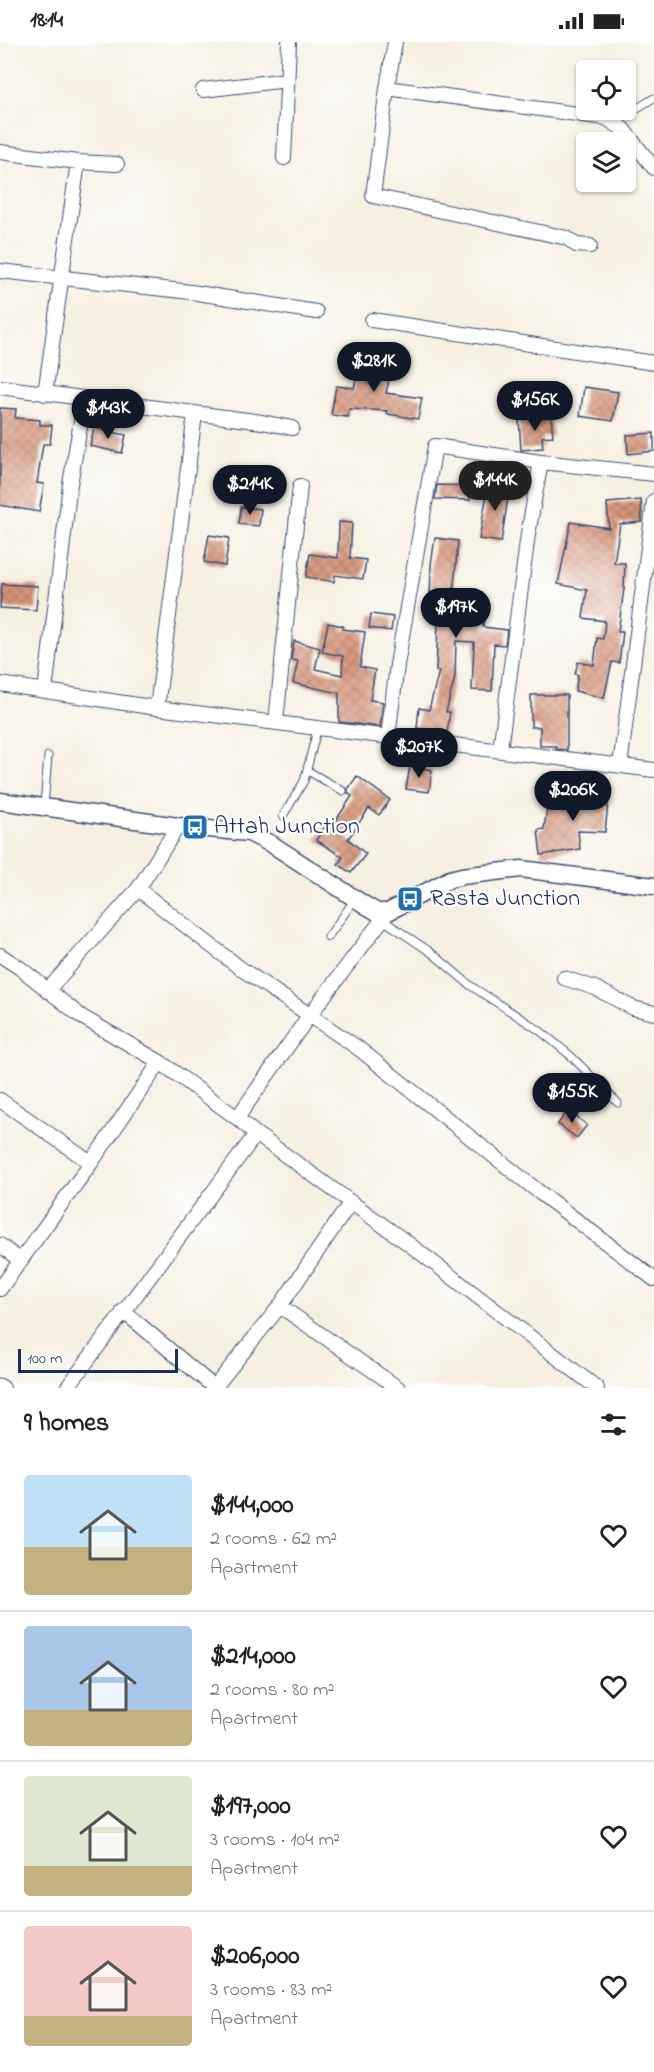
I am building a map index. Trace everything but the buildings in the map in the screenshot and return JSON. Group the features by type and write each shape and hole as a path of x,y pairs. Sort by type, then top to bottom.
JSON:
{"street":[{"path":"284,158 289,42"},
{"path":"395,42 373,196 567,238 576,245 590,246"},
{"path":"203,90 287,80"},
{"path":"387,88 606,118 632,138 654,168"},
{"path":"0,152 78,162 117,164"},
{"path":"45,394 78,162"},
{"path":"0,271 63,276 191,292 316,312"},
{"path":"372,320 654,363"},
{"path":"0,387 292,428"},
{"path":"45,691 70,484 84,399"},
{"path":"157,708 195,414"},
{"path":"388,737 401,643 435,446 541,462 654,474"},
{"path":"500,750 528,534 541,462"},
{"path":"276,722 300,486"},
{"path":"620,766 654,501"},
{"path":"0,684 157,708 318,726 388,737 654,770"},
{"path":"0,801 178,826 249,833 273,845 355,899 386,916"},
{"path":"47,991 138,889 178,826"},
{"path":"237,1118 309,1016 386,916 450,879 521,868 654,886"},
{"path":"138,889 240,968 358,1048 539,1192 654,1279"},
{"path":"0,955 97,1027 160,1062 409,1244 597,1388"},
{"path":"564,978 595,988 633,1008 654,1013"},
{"path":"0,1289 160,1062"},
{"path":"0,1100 91,1163"},
{"path":"67,1388 256,1134"},
{"path":"123,1311 215,1388 280,1306 351,1202"},
{"path":"0,1245 21,1261"},
{"path":"280,1306 398,1388"}],"lane":[{"path":"614,122 654,98"},
{"path":"283,816 308,771 318,726"},
{"path":"44,808 48,756"},
{"path":"308,771 343,791"},
{"path":"328,937 355,899"},
{"path":"386,916 471,986 539,1030 571,1056 618,1103"}],"place":[{"name":"Attah Junction","path":"195,827"},
{"name":"Rasta Junction","path":"410,899"}]}
